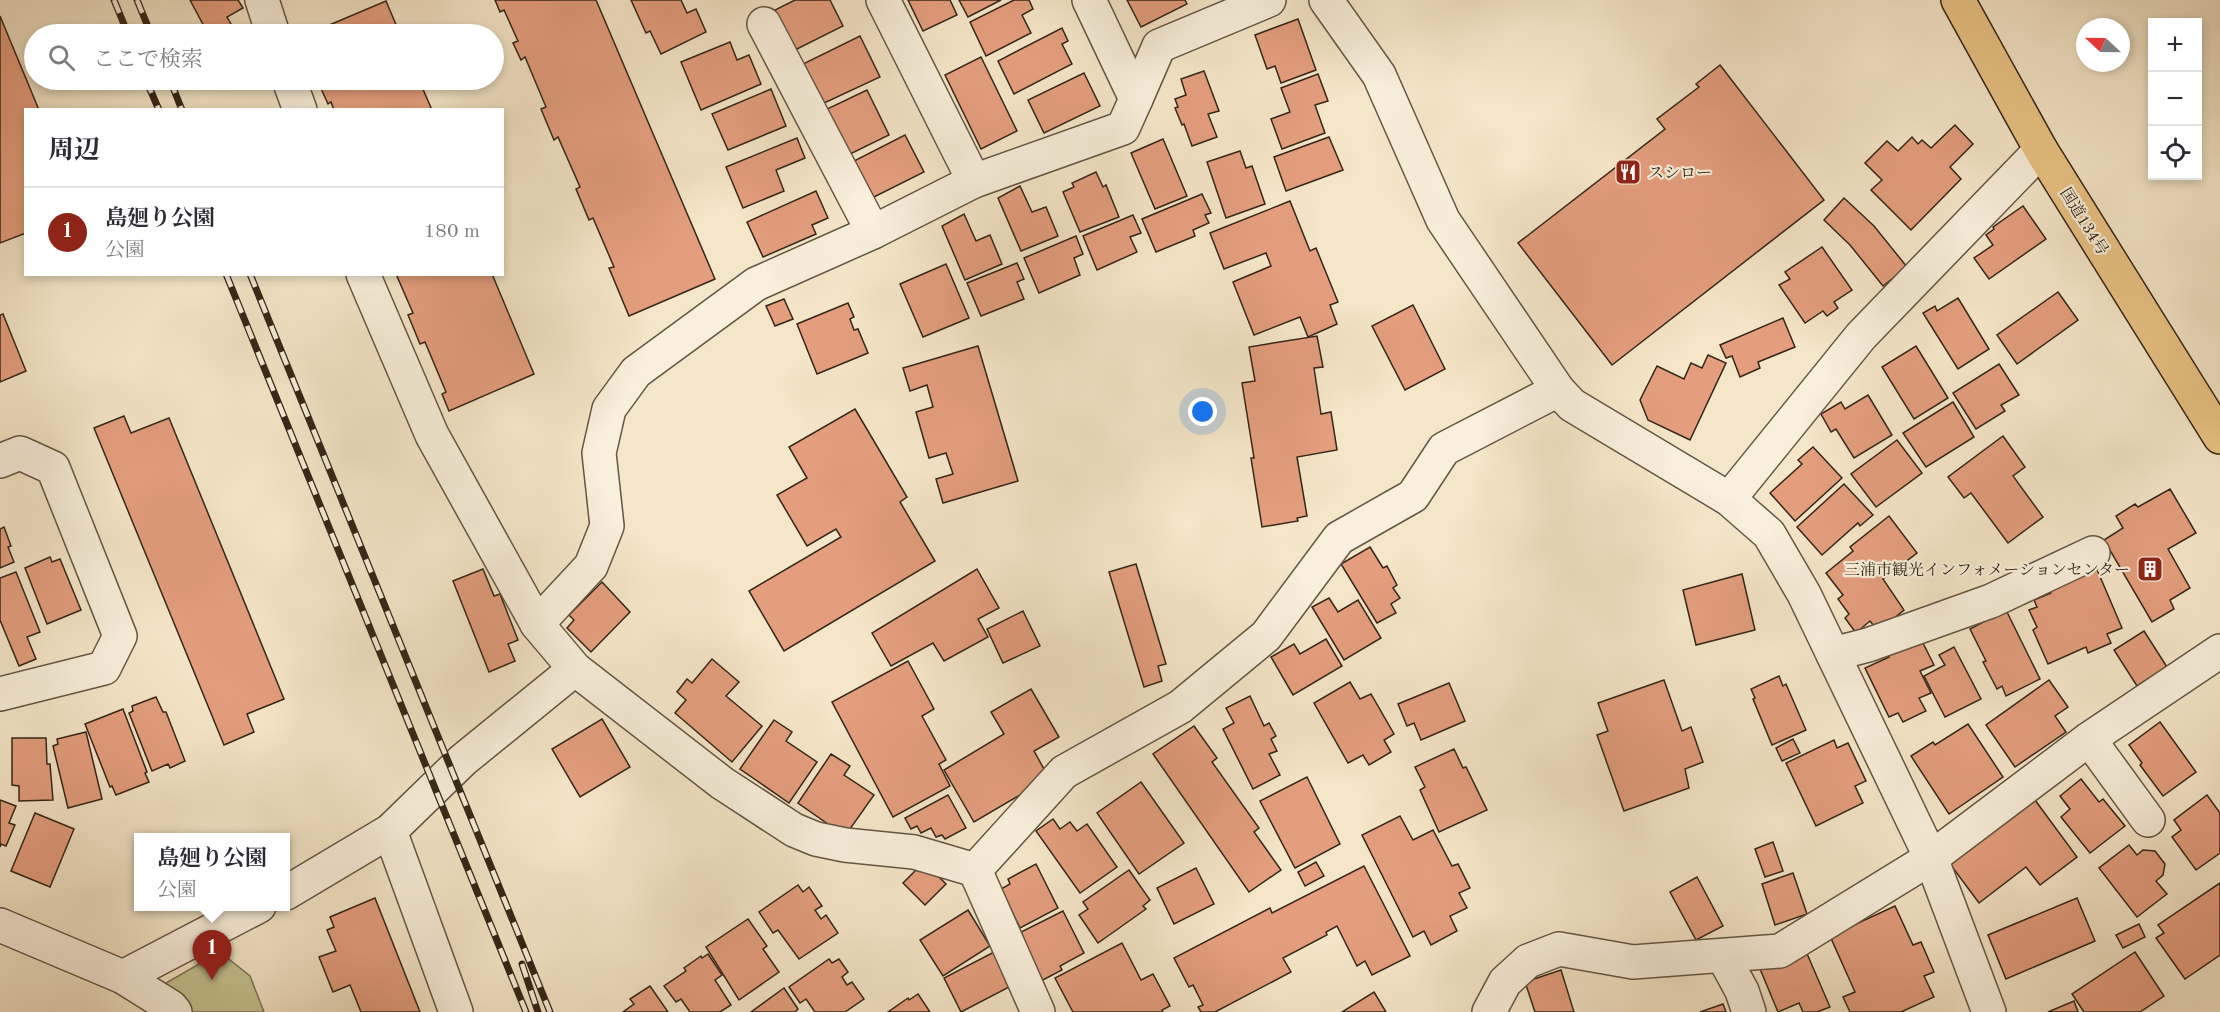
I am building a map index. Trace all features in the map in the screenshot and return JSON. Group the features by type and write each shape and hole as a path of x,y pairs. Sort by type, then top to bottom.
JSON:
{"highway":[{"name":"国道134号","path":"1958,0 2041,150 2220,437"}],"street":[{"path":"262,0 270,24"},
{"path":"883,0 974,181"},
{"path":"1089,0 1136,99"},
{"path":"537,624 591,566 607,526 598,453 609,409 636,372 756,284 873,232 974,181 1123,128 1159,46 1269,0"},
{"path":"1326,0 1379,75 1443,220 1558,390 1572,405 1729,499 1769,534 1804,594 1931,858 1989,1012"},
{"path":"764,24 873,232"},
{"path":"293,90 299,108"},
{"path":"1729,499 1861,336 2041,150"},
{"path":"364,276 432,435 537,624 575,669 722,783 794,830 816,839 845,845 914,852 975,870 1038,1012"},
{"path":"975,870 1064,772 1180,707 1266,636 1339,538 1413,496 1444,449 1558,390"},
{"path":"0,461 20,453 53,468 120,636 104,668 0,694"},
{"path":"1833,654 1868,645 1991,601 2093,553"},
{"path":"1488,1012 1505,982 1528,961 1558,949 1633,962 1780,951 1931,858 2089,740 2220,651"},
{"path":"290,890 390,831 463,760 575,669"},
{"path":"2089,740 2148,820"},
{"path":"390,831 456,1012"},
{"path":"123,977 249,911"},
{"path":"0,925 123,977 171,1007 175,1012"},
{"path":"1723,956 1742,991 1749,1012"}],"shaded area":[{"path":"220,952 250,976 264,1012 185,1012 166,983"}],"building":[{"path":"190,0 238,0 243,8 227,17 231,24 203,24"},
{"path":"495,0 596,0 715,279 629,316 609,268 614,267 593,218 589,220 576,189 580,187 558,137 554,140 541,109 546,107 525,57 521,60 513,43 518,41 504,10 500,12"},
{"path":"631,0 681,0 687,13 696,9 706,32 661,54 650,31 646,33"},
{"path":"795,0 830,0 843,26 795,50 775,10"},
{"path":"908,0 950,0 957,15 923,31"},
{"path":"959,0 1001,0 968,17"},
{"path":"1014,0 1029,0 1033,9 1022,15 1031,33 986,56 970,22"},
{"path":"1127,0 1185,0 1187,4 1141,27"},
{"path":"386,1 396,24 332,24"},
{"path":"0,16 24,74 24,90 31,90 38,108 24,108 24,234 0,243"},
{"path":"1298,19 1316,70 1281,83 1275,66 1267,69 1255,35"},
{"path":"1062,28 1068,41 1062,44 1072,64 1014,94 998,61"},
{"path":"860,36 880,77 822,104 803,64"},
{"path":"730,42 737,60 749,55 761,84 701,110 681,62"},
{"path":"981,57 1017,131 981,149 945,75"},
{"path":"1720,65 1824,200 1612,365 1518,243 1665,129 1657,119 1699,87 1696,84"},
{"path":"1204,71 1219,111 1208,114 1217,137 1192,146 1175,108 1178,107 1175,99 1186,95 1181,79"},
{"path":"1084,73 1100,106 1044,133 1028,100"},
{"path":"1318,74 1328,101 1315,105 1325,133 1282,149 1271,119 1290,112 1281,88"},
{"path":"771,89 786,126 728,150 712,114"},
{"path":"322,90 423,90 431,108 333,108 331,102 328,104"},
{"path":"867,90 889,135 846,156 825,110"},
{"path":"1955,125 1973,144 1950,167 1961,179 1911,230 1871,190 1882,180 1865,163 1887,141 1898,151 1912,137 1918,144 1922,140 1931,148"},
{"path":"905,135 924,172 870,199 852,162"},
{"path":"1329,137 1343,170 1286,191 1274,157"},
{"path":"797,138 805,158 776,170 784,191 743,208 726,167"},
{"path":"1163,139 1187,196 1155,209 1131,153"},
{"path":"1240,151 1246,168 1252,166 1265,204 1226,218 1207,162"},
{"path":"1096,172 1103,187 1106,185 1119,217 1080,232 1063,192 1074,187 1072,183"},
{"path":"1020,186 1032,212 1046,207 1058,236 1021,251 998,198"},
{"path":"816,191 828,218 812,225 816,234 763,257 747,222"},
{"path":"1202,194 1211,213 1205,215 1209,223 1193,230 1195,236 1156,252 1142,219"},
{"path":"1844,198 1874,226 1907,267 1883,286 1850,245 1824,220"},
{"path":"1290,201 1310,251 1316,248 1338,302 1330,305 1337,324 1308,337 1300,317 1254,335 1233,282 1271,266 1266,253 1224,269 1210,233"},
{"path":"2023,206 2046,239 1989,279 1974,258 1993,245 1986,235 1994,229 1993,227"},
{"path":"964,214 976,241 990,235 1002,264 965,280 942,226"},
{"path":"1133,215 1141,233 1130,237 1137,252 1097,270 1083,236"},
{"path":"1076,236 1083,254 1074,258 1080,275 1039,293 1024,258"},
{"path":"1822,247 1852,290 1834,302 1838,308 1827,316 1823,311 1805,323 1779,285 1790,279 1785,272"},
{"path":"1017,263 1024,279 1017,282 1024,299 981,316 967,283"},
{"path":"946,264 969,318 923,337 900,284"},
{"path":"397,276 493,276 534,374 449,411 442,394 446,392 425,342 420,344 408,315 413,313"},
{"path":"2058,292 2078,320 2017,364 1997,335"},
{"path":"1958,298 1989,349 1958,369 1923,313 1935,306 1937,311"},
{"path":"784,299 793,319 775,326 766,306"},
{"path":"848,303 854,317 850,319 854,330 858,329 868,353 817,374 797,324"},
{"path":"1413,305 1445,369 1405,390 1372,326"},
{"path":"3,314 26,371 0,382 0,315"},
{"path":"1783,318 1795,347 1758,362 1760,368 1740,377 1732,356 1726,358 1720,345"},
{"path":"1317,336 1323,367 1314,368 1321,414 1331,412 1337,450 1297,457 1307,516 1297,518 1298,521 1262,527 1242,383 1255,381 1249,347"},
{"path":"978,346 1018,481 943,503 936,479 953,474 946,453 929,458 916,412 933,407 927,385 910,391 903,368"},
{"path":"1916,346 1948,398 1914,419 1882,367"},
{"path":"1708,355 1726,363 1690,440 1648,420 1640,400 1657,366 1684,379 1691,363 1702,368"},
{"path":"1999,364 2019,395 2001,405 2005,411 1976,429 1953,393"},
{"path":"1868,395 1892,435 1854,458 1836,429 1831,432 1821,414 1841,402 1845,409"},
{"path":"1953,402 1974,437 1926,467 1903,433"},
{"path":"855,409 907,497 900,502 935,561 784,651 749,591 841,537 836,529 807,546 777,495 807,478 789,447"},
{"path":"124,416 131,433 169,418 284,699 247,714 254,732 224,745 94,428"},
{"path":"2003,436 2025,467 2013,476 2043,517 2008,543 1971,493 1964,498 1948,477"},
{"path":"1897,440 1922,473 1876,507 1851,474"},
{"path":"1813,447 1842,478 1795,521 1770,493 1802,464 1798,460"},
{"path":"1844,484 1873,515 1860,526 1858,523 1822,555 1797,527"},
{"name":"三浦市観光インフォメーションセンター","path":"2170,489 2196,533 2168,549 2190,588 2170,600 2174,609 2152,622 2104,540 2123,528 2116,516 2135,504 2138,507"},
{"path":"1889,516 1917,553 1883,579 1904,610 1878,631 1870,621 1856,633 1845,618 1849,614 1838,599 1843,595 1826,573 1853,551 1850,547"},
{"path":"4,527 14,562 0,568 0,529"},
{"path":"1370,547 1383,568 1387,566 1397,585 1393,588 1400,598 1391,604 1396,613 1377,623 1341,564"},
{"path":"50,557 52,562 60,559 81,610 47,624 25,568"},
{"path":"1136,564 1166,664 1158,666 1162,681 1144,687 1109,572"},
{"path":"2096,567 2122,628 2107,634 2111,643 2088,653 2086,647 2048,664 2033,630 2037,627 2029,610 2037,607 2034,600 2051,593 2049,587"},
{"path":"483,569 494,596 500,594 518,640 508,644 515,661 489,672 453,581"},
{"path":"977,569 999,608 978,619 988,637 944,661 933,643 891,666 872,633"},
{"path":"16,572 40,632 27,637 36,659 19,666 0,620 0,578"},
{"path":"1742,574 1755,630 1696,645 1683,590"},
{"path":"602,582 630,612 591,652 567,628 574,620 569,615"},
{"path":"1329,598 1338,612 1358,600 1381,638 1344,660 1312,607"},
{"path":"2006,610 2040,679 2006,696 2002,686 1997,689 1970,629"},
{"path":"1023,611 1040,646 1003,663 987,629"},
{"path":"2144,631 2167,667 2137,686 2114,650"},
{"path":"1919,635 1934,665 1920,671 1931,693 1919,698 1926,711 1903,722 1898,713 1889,717 1865,668 1889,657 1886,650"},
{"path":"1326,639 1342,666 1293,695 1271,657 1294,644 1300,654"},
{"path":"1954,647 1981,699 1945,717 1924,676 1945,665 1939,655"},
{"path":"712,659 739,682 726,696 762,726 732,762 675,713 686,700 677,692 687,679 692,683"},
{"path":"908,661 934,709 922,716 946,760 939,764 950,786 893,817 832,702"},
{"path":"1779,676 1783,686 1786,684 1806,730 1772,745 1751,689"},
{"path":"1664,680 1682,731 1691,727 1703,762 1685,769 1689,788 1624,811 1597,735 1608,731 1598,703"},
{"path":"2049,680 2068,707 2055,716 2066,732 2015,767 1986,725"},
{"path":"1350,682 1360,699 1371,694 1394,734 1384,740 1391,752 1369,765 1363,755 1348,763 1314,703"},
{"path":"1449,683 1465,721 1421,740 1414,723 1407,726 1398,704"},
{"path":"1031,689 1059,737 1034,751 1049,778 974,822 944,770 1004,734 991,712"},
{"path":"1250,696 1264,726 1269,723 1276,736 1271,739 1277,751 1269,754 1280,775 1253,789 1223,729 1234,723 1226,708"},
{"path":"156,697 163,712 166,712 185,761 170,768 168,764 152,771 129,713 133,711 132,706"},
{"path":"123,709 149,782 116,795 112,786 110,787 85,724"},
{"path":"602,719 630,767 580,797 552,749"},
{"path":"774,720 792,732 786,741 817,762 789,803 740,769"},
{"path":"2160,722 2196,772 2163,796 2140,765 2142,763 2129,745"},
{"path":"1968,724 2003,777 1949,814 1911,756 1933,742 1935,745"},
{"path":"1194,726 1217,758 1212,762 1259,828 1254,832 1281,870 1249,892 1153,754"},
{"path":"86,732 102,799 68,808 53,746 58,744 57,739"},
{"path":"12,738 46,738 47,764 50,764 53,800 19,801 19,786 12,785"},
{"path":"1793,739 1800,753 1782,761 1776,748"},
{"path":"1834,740 1837,748 1848,743 1866,781 1855,786 1863,803 1816,826 1786,763"},
{"path":"1454,749 1463,768 1466,767 1487,810 1439,832 1420,790 1425,787 1415,767"},
{"path":"831,754 850,766 844,775 874,795 845,836 798,803"},
{"path":"1307,777 1340,844 1295,868 1260,801"},
{"path":"2081,779 2099,802 2103,799 2125,826 2090,853 2061,817 2070,809 2060,796"},
{"path":"1141,782 1184,843 1139,874 1097,813"},
{"path":"948,795 966,828 945,839 942,835 936,837 931,828 921,833 917,826 911,829 905,818"},
{"path":"2207,795 2220,813 2220,853 2196,870 2172,837 2181,830 2174,820"},
{"path":"0,800 16,806 9,823 15,825 6,846 1,844 0,847"},
{"path":"2035,800 2077,857 2040,885 2026,867 1979,903 1950,864"},
{"path":"35,813 74,829 50,887 11,871"},
{"path":"1400,816 1413,840 1433,830 1452,866 1458,864 1470,888 1459,893 1467,908 1450,916 1457,931 1431,945 1424,931 1413,937 1362,835"},
{"path":"1053,819 1060,829 1070,822 1077,831 1087,824 1117,867 1080,893 1036,831"},
{"path":"1773,842 1783,871 1765,877 1755,849"},
{"path":"2129,845 2137,855 2143,850 2155,851 2165,864 2163,875 2156,881 2167,894 2137,917 2099,868"},
{"path":"924,862 946,884 925,905 903,883"},
{"path":"1316,862 1324,876 1305,886 1298,872"},
{"path":"1036,864 1058,908 1020,928 1001,889 1010,884 1008,879"},
{"path":"1364,866 1410,956 1372,975 1365,961 1357,966 1337,926 1326,932 1327,935 1283,958 1291,972 1215,1012 1201,1012 1198,1007 1203,1005 1193,985 1189,987 1174,958 1270,908 1272,913"},
{"path":"1196,868 1214,904 1174,924 1157,888"},
{"path":"1129,870 1150,900 1143,906 1146,909 1098,943 1079,915 1088,909 1083,902"},
{"path":"1793,873 1807,914 1775,925 1762,884"},
{"path":"1697,877 1723,926 1696,940 1670,892"},
{"path":"2220,883 2220,955 2185,979 2156,938 2164,933 2158,925"},
{"path":"798,885 803,892 809,887 822,906 815,910 821,919 826,915 838,933 799,959 778,930 773,933 759,912"},
{"path":"375,898 420,1012 361,1012 350,985 333,992 319,957 336,951 327,930 334,927 330,917"},
{"path":"2077,898 2095,941 2006,979 1988,935"},
{"path":"1895,906 1913,945 1921,942 1934,972 1924,976 1934,997 1901,1012 1850,1012 1843,997 1855,992 1830,936"},
{"path":"968,910 990,946 943,976 920,940"},
{"path":"1063,911 1084,953 1060,966 1062,970 1041,981 1017,934"},
{"path":"748,919 767,946 763,949 779,972 739,1000 706,947"},
{"path":"2139,924 2145,937 2123,948 2116,935"},
{"path":"1122,943 1141,980 1153,974 1170,1006 1162,1010 1163,1012 1073,1012 1055,978"},
{"path":"1805,949 1830,1007 1817,1012 1803,1012 1799,1003 1778,1012 1760,969"},
{"path":"996,951 1013,985 961,1012 944,978"},
{"path":"2135,952 2164,996 2140,1012 2084,1012 2072,994"},
{"path":"708,954 722,975 715,980 731,1005 720,1012 690,1012 681,999 676,1002 664,986 686,971 684,968"},
{"path":"829,959 832,963 839,959 848,972 842,977 847,985 852,982 864,999 845,1012 815,1012 806,999 800,1003 789,987"},
{"path":"1561,970 1574,1012 1535,1012 1525,982"},
{"path":"650,986 668,1012 623,1012 634,1004 630,999"},
{"path":"784,988 798,1009 795,1012 751,1012"},
{"path":"1374,992 1386,1012 1342,1012"},
{"path":"918,994 930,1012 888,1012 908,998 909,1000"},
{"path":"2074,1001 2078,1012 2048,1012"},
{"path":"1723,1004 1726,1012 1700,1012"}],"railway":[{"path":"114,0 124,24"},
{"path":"137,0 147,24"},
{"path":"150,90 158,108"},
{"path":"174,90 181,108"},
{"path":"227,276 526,1012"},
{"path":"251,276 550,1012"},
{"path":"522,964 538,1012"}],"place":[{"name":"スシロー","path":"1628,172"},
{"name":"三浦市観光インフォメーションセンター","path":"2150,569"},
{"name":"島廻り公園","path":"212,980"}]}
